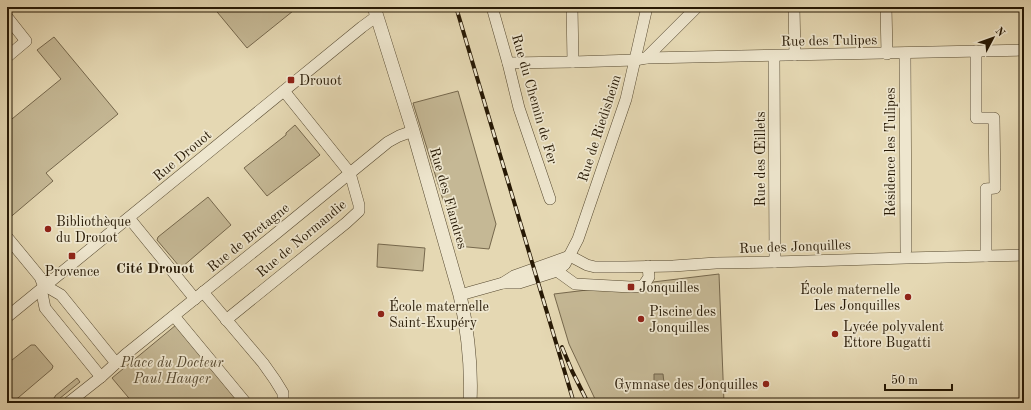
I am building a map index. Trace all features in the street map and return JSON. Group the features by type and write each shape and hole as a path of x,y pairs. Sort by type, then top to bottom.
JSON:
{"street":[{"name":"Rue du Chemin de Fer","path":"492,7 519,108 550,199"},
{"path":"572,7 573,62"},
{"name":"Rue de Riedisheim","path":"557,271 565,264 578,238 640,59 640,37 647,7"},
{"path":"640,59 660,44 697,7"},
{"path":"794,7 795,55"},
{"path":"886,7 887,54"},
{"name":"Rue Drouot","path":"7,317 362,27 376,12"},
{"name":"Rue des Flandres","path":"376,12 413,131 460,295 470,355 470,403"},
{"path":"7,17 26,41 7,57"},
{"path":"640,37 660,44 668,58"},
{"name":"Rue des Tulipes","path":"508,63 1024,50"},
{"path":"976,51 976,118 994,118 995,188 986,189 986,256"},
{"name":"Résidence les Tulipes","path":"905,53 906,250"},
{"name":"Rue des Œillets","path":"774,56 775,262"},
{"name":"Rue de Normandie","path":"226,320 358,213 359,205 350,173 284,91"},
{"name":"Rue de Bretagne","path":"68,403 388,142 413,131"},
{"path":"129,218 199,295 226,320 263,363 283,393 283,403"},
{"path":"7,237 40,277 44,287 42,293 45,308 100,376"},
{"name":"Rue des Jonquilles","path":"570,256 587,265 595,267 625,267 716,263 1024,255"},
{"path":"503,283 514,276 570,256"},
{"path":"460,295 503,283 519,283 557,271 575,284 631,287 643,286 649,277 648,266"},
{"path":"44,287 49,288 61,295 116,363"},
{"path":"174,316 246,403"}],"green space":[{"path":"213,7 298,7 247,48"},
{"path":"54,37 118,114 46,173 53,181 7,220 7,123 61,79 37,50"},
{"path":"458,91 496,224 489,249 457,246 456,221 443,200 413,103"},
{"path":"295,125 320,155 267,196 244,168 286,135 286,133"},
{"path":"208,197 231,225 182,267 179,266 157,240 158,237"},
{"path":"378,244 425,248 423,271 377,267"},
{"name":"Piscine des Jonquilles","path":"719,274 724,403 598,403 569,344 554,294"},
{"name":"Place du Docteur Paul Hauger","path":"176,325 241,403 133,403 112,378"},
{"path":"31,345 35,345 53,366 52,369 12,403 7,403 7,364"},
{"path":"77,378 80,382 54,403 48,403 55,396"}],"shaded area":[{"path":"654,374 663,374 664,383 654,384"}],"railway":[{"path":"456,7 574,403"},
{"path":"562,347 588,403"}],"place":[{"name":"Drouot","path":"291,80"},
{"name":"Bibliothèque du Drouot","path":"48,229"},
{"name":"Provence","path":"72,256"},
{"name":"Jonquilles","path":"631,287"},
{"name":"École maternelle Les Jonquilles","path":"908,297"},
{"name":"École maternelle Saint-Exupéry","path":"381,314"},
{"name":"Piscine des Jonquilles","path":"641,319"},
{"name":"Lycée polyvalent Ettore Bugatti","path":"835,334"},
{"name":"Gymnase des Jonquilles","path":"766,384"}],"district":[{"name":"Cité Drouot","path":"155,268"}]}
